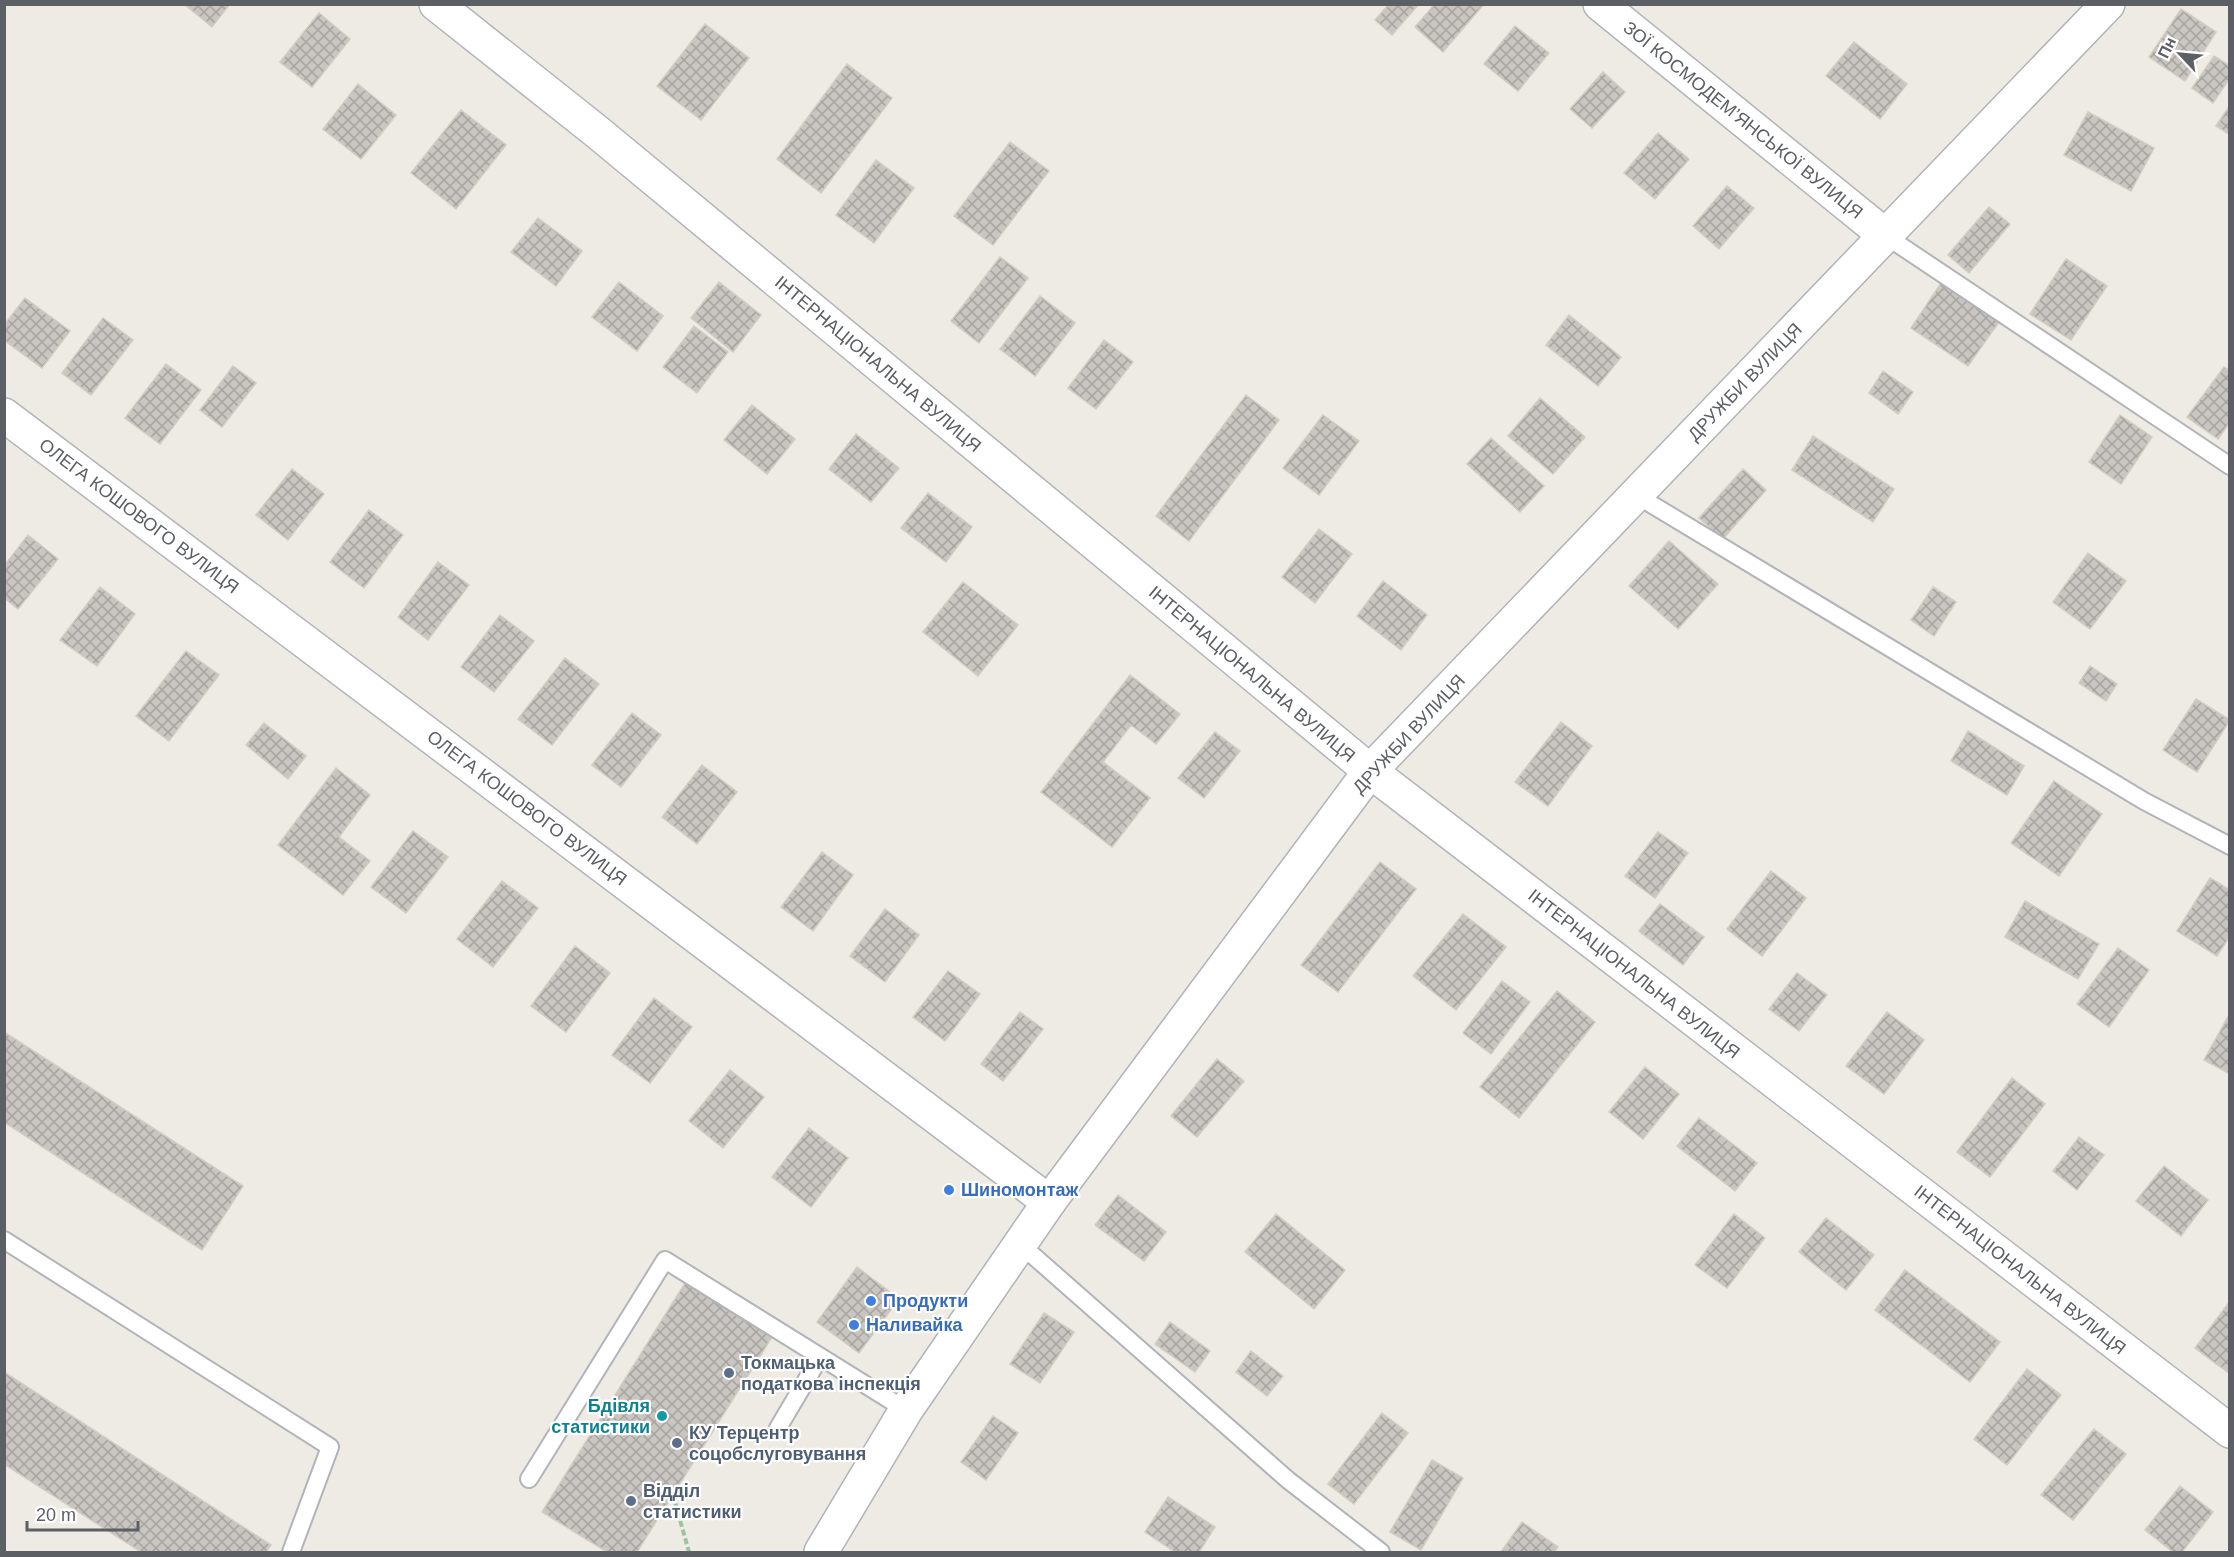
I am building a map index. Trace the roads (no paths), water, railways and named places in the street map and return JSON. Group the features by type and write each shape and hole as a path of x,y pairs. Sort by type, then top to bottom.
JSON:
{"street":[{"name":"ІНТЕРНАЦІОНАЛЬНА ВУЛИЦЯ","path":"436,4 596,131 1370,771 2229,1431"},
{"name":"ЗОЇ КОСМОДЕМ’ЯНСЬКОЇ ВУЛИЦЯ","path":"1600,4 1886,236"},
{"name":"ДРУЖБИ ВУЛИЦЯ","path":"821,1552 906,1410 1049,1202 1370,771 2108,4"},
{"name":"ОЛЕГА КОШОВОГО ВУЛИЦЯ","path":"4,415 1049,1202"}],"lane":[{"path":"1886,236 2229,466"},
{"path":"1636,495 2144,801 2229,846"},
{"path":"4,1240 330,1447 291,1552"},
{"path":"1020,1244 1288,1480 1381,1552"},
{"path":"529,1479 665,1260 906,1410"},
{"path":"778,1428 820,1357"}],"place":[{"name":"Шиномонтаж","path":"949,1190"},
{"name":"Продукти","path":"871,1301"},
{"name":"Наливайка","path":"854,1325"},
{"name":"Токмацька податкова інспекція","path":"729,1373"},
{"name":"Бдівля статистики","path":"662,1416"},
{"name":"КУ Терцентр соцобслуговування","path":"677,1443"},
{"name":"Відділ статистики","path":"631,1501"}]}
